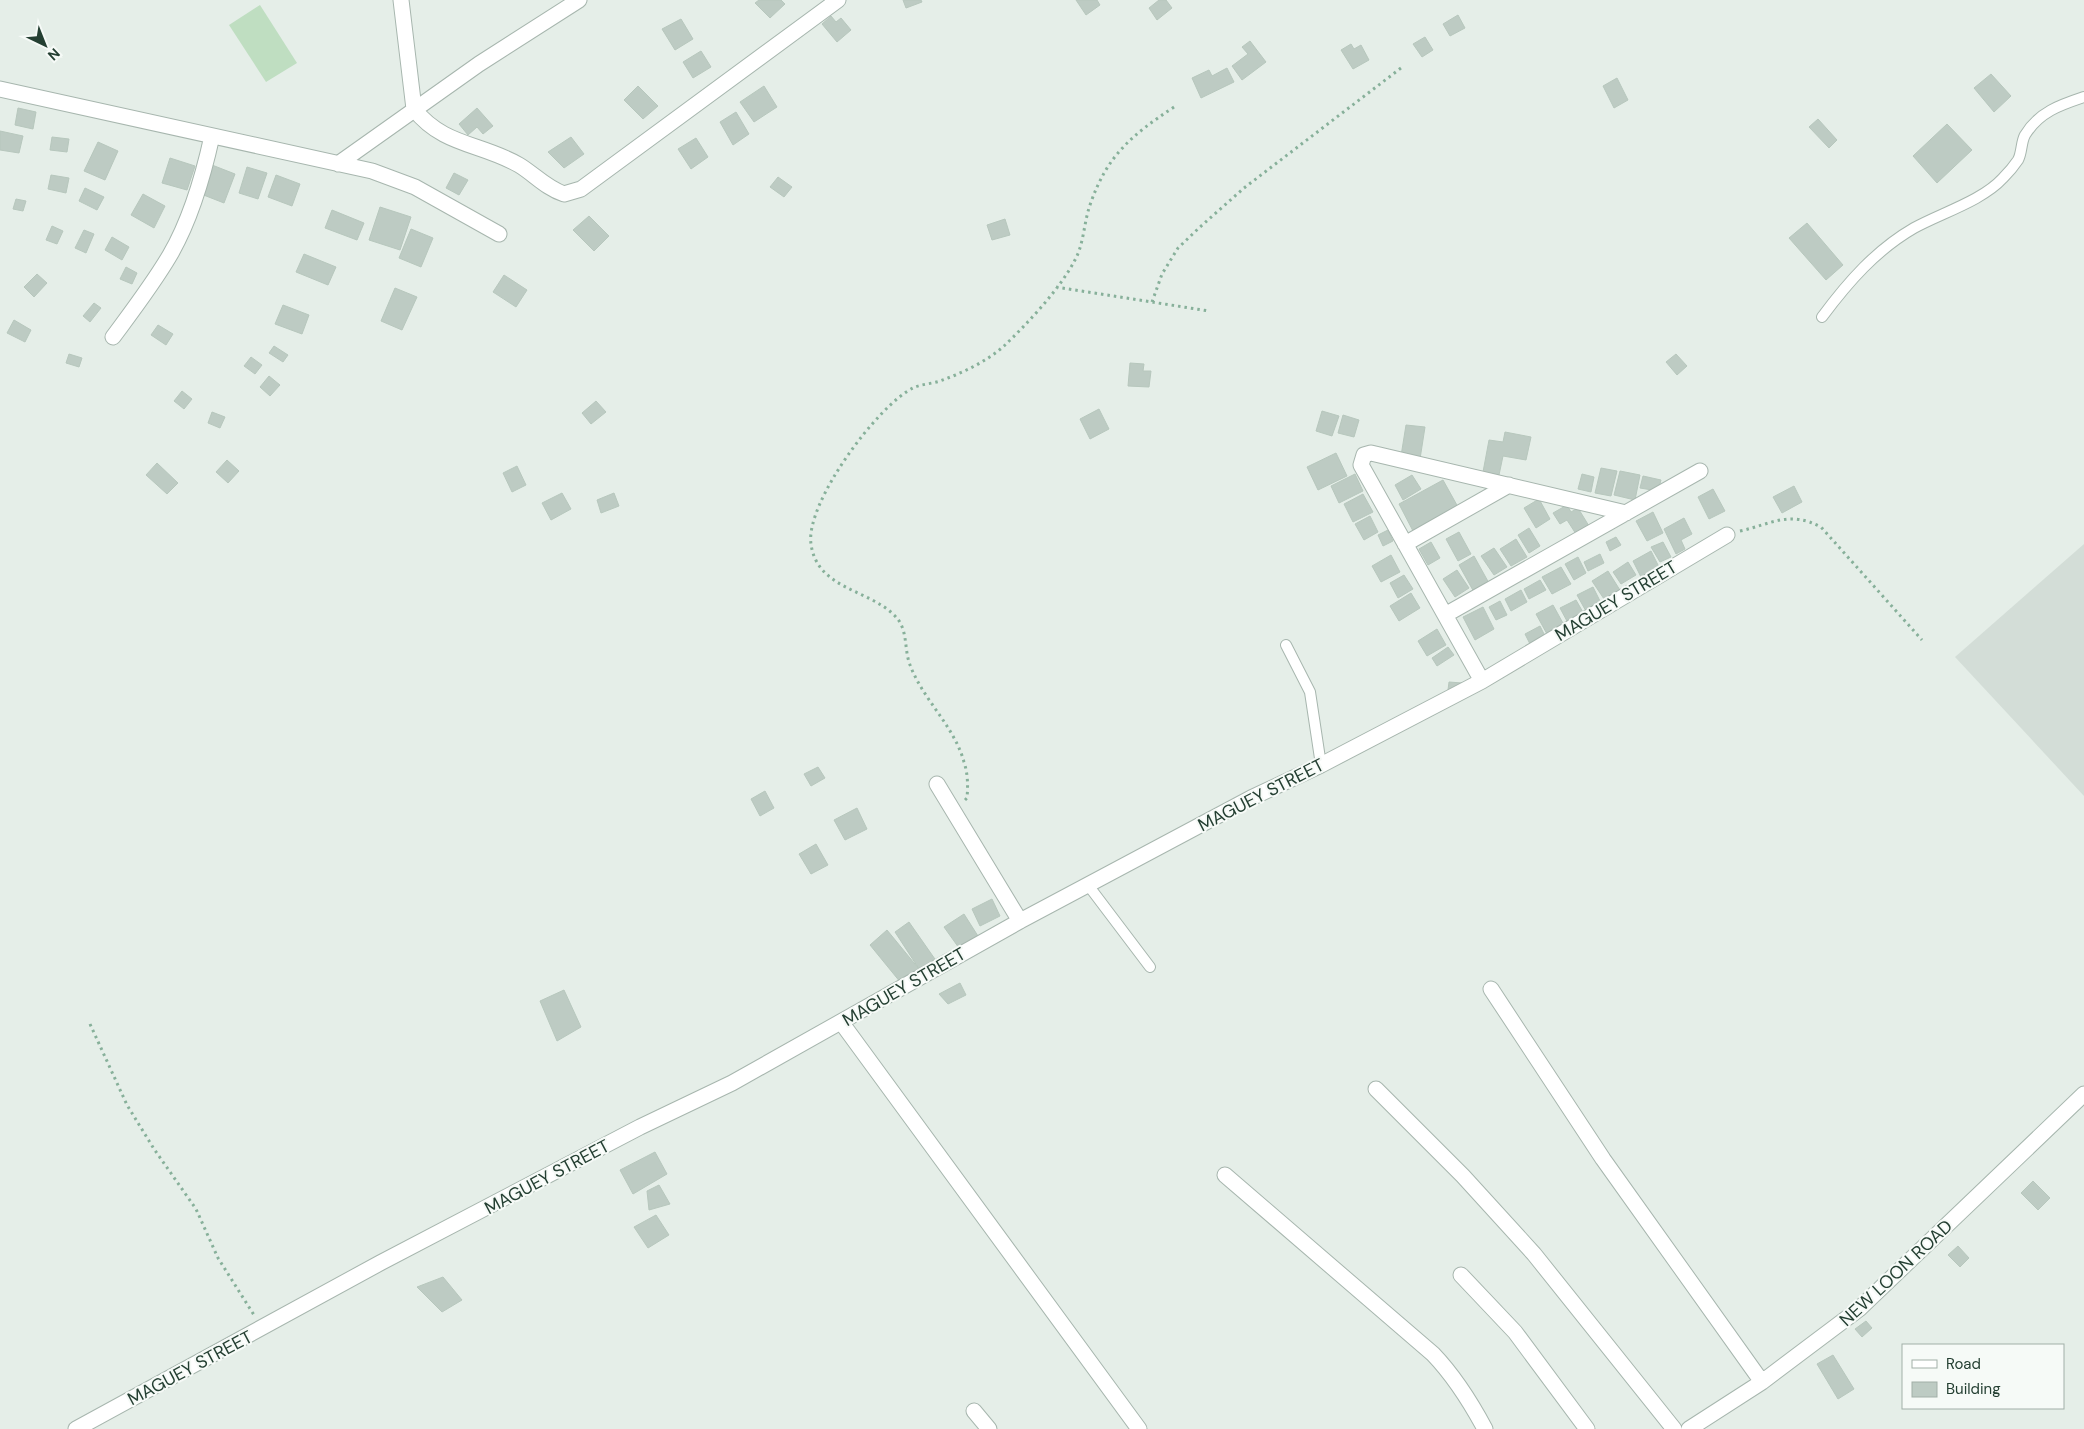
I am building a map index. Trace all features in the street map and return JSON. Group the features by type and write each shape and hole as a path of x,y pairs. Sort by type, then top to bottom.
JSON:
{"street":[{"path":"401,0 414,109 424,122 449,138 517,164 556,191 564,194 573,193 838,0"},
{"path":"338,164 535,26 579,0"},
{"path":"0,89 388,176 415,188 499,234"},
{"path":"113,337 171,253 191,210 206,165 212,136"},
{"path":"1482,681 1361,465 1362,458 1367,454 1626,513"},
{"path":"1445,614 1700,471"},
{"path":"1405,544 1509,485"},
{"name":"MAGUEY STREET","path":"76,1429 380,1263 640,1127 732,1083 1020,921 1251,798 1320,765 1482,681 1727,535"},
{"path":"937,784 1020,921"},
{"path":"1491,989 1603,1159 1762,1382"},
{"path":"842,1022 1139,1429"},
{"path":"1376,1089 1503,1218 1674,1429"},
{"name":"NEW LOON ROAD","path":"1689,1429 1762,1382 1859,1309 2084,1094"},
{"path":"1225,1175 1433,1354 1452,1374 1466,1394 1485,1429"},
{"path":"1461,1274 1515,1332 1587,1429"},
{"path":"974,1411 989,1429"}],"lane":[{"path":"1822,317 1848,283 1882,248 1915,227 1960,207 2002,180 2018,160 2024,136 2041,116 2054,107 2084,97"},
{"path":"1286,645 1310,692 1320,765"},
{"path":"1088,885 1150,967"}],"path":[{"path":"1152,302 1162,274 1178,248 1200,227 1244,188 1401,68"},
{"path":"953,810 967,798 968,780 964,760 918,682 909,660 906,637 896,617 883,606 839,585 824,571 810,543 812,527 823,497 844,460 880,416 899,397 914,387 939,382 975,366 1001,348 1031,320 1068,273 1078,256 1090,205 1108,166 1123,145 1142,128 1174,108"},
{"path":"1056,287 1209,311"},
{"path":"1727,535 1764,526 1781,518 1794,517 1821,527 1922,640"},
{"path":"90,1024 127,1105 196,1209 218,1258 262,1328"}],"shaded area":[{"path":"2084,544 2084,796 1955,657"}],"green space":[{"path":"260,5 297,63 266,82 229,25"}],"building":[{"path":"759,0 781,0 785,4 770,18 755,3"},
{"path":"903,0 921,0 922,2 906,8"},
{"path":"1076,0 1097,0 1100,5 1086,15"},
{"path":"1159,0 1166,0 1172,8 1157,20 1149,8"},
{"path":"1458,15 1465,28 1450,36 1443,24"},
{"path":"831,16 836,22 841,18 851,30 837,42 822,24"},
{"path":"681,19 693,39 675,50 662,29"},
{"path":"1425,37 1433,50 1422,57 1413,44"},
{"path":"1250,41 1266,62 1242,80 1232,66 1248,54 1242,47"},
{"path":"1351,44 1354,49 1361,45 1369,60 1353,69 1341,50"},
{"path":"701,51 711,67 693,78 683,62"},
{"path":"1227,68 1234,82 1201,98 1192,78 1209,70 1212,76"},
{"path":"1991,74 2011,96 1994,112 1974,88"},
{"path":"1617,78 1628,100 1614,108 1603,86"},
{"path":"638,86 658,106 643,119 624,100"},
{"path":"764,86 777,107 754,122 740,102"},
{"path":"18,108 36,112 33,129 15,125"},
{"path":"477,108 493,126 483,134 477,127 468,135 459,124"},
{"path":"736,112 749,134 733,145 720,122"},
{"path":"1818,119 1837,140 1829,148 1809,127"},
{"path":"1947,124 1972,150 1937,183 1913,156"},
{"path":"0,131 23,136 19,153 0,150"},
{"path":"52,137 69,139 67,152 50,150"},
{"path":"571,137 584,154 564,168 548,152"},
{"path":"696,138 708,157 691,169 678,149"},
{"path":"98,142 118,151 105,180 84,171"},
{"path":"170,158 195,166 187,190 162,183"},
{"path":"212,165 235,174 224,203 201,194"},
{"path":"247,167 267,173 258,199 239,193"},
{"path":"454,173 468,180 459,195 446,188"},
{"path":"51,175 69,178 66,193 48,189"},
{"path":"276,175 300,184 292,206 268,197"},
{"path":"778,177 792,187 784,197 770,187"},
{"path":"85,188 104,197 97,210 79,201"},
{"path":"143,194 165,206 154,228 131,215"},
{"path":"16,199 26,201 23,211 13,209"},
{"path":"380,207 411,217 400,250 369,240"},
{"path":"332,210 364,223 357,240 325,228"},
{"path":"589,216 609,236 594,251 573,230"},
{"path":"1005,219 1010,235 992,240 987,225"},
{"path":"1807,223 1843,265 1826,280 1789,238"},
{"path":"52,226 63,231 57,244 46,240"},
{"path":"411,229 433,238 421,267 399,258"},
{"path":"84,230 94,234 86,253 75,248"},
{"path":"112,237 129,247 122,260 105,250"},
{"path":"304,254 336,267 328,285 296,272"},
{"path":"126,267 137,273 132,284 120,279"},
{"path":"37,274 47,283 34,297 24,287"},
{"path":"504,275 527,290 516,307 493,292"},
{"path":"395,288 417,297 402,330 381,321"},
{"path":"94,303 101,308 90,322 83,316"},
{"path":"283,305 309,315 302,334 275,324"},
{"path":"14,320 31,330 25,342 7,333"},
{"path":"158,325 173,334 166,345 151,335"},
{"path":"274,346 288,355 283,362 269,353"},
{"path":"69,354 82,358 79,367 66,363"},
{"path":"1676,354 1687,366 1677,375 1666,362"},
{"path":"251,357 262,365 255,374 244,366"},
{"path":"1130,363 1144,364 1143,371 1151,371 1149,387 1128,386"},
{"path":"269,376 280,385 270,396 260,387"},
{"path":"182,391 192,399 184,409 174,401"},
{"path":"596,401 606,412 591,424 582,413"},
{"path":"1099,409 1109,429 1090,439 1080,419"},
{"path":"1322,411 1339,416 1332,436 1316,431"},
{"path":"212,412 225,417 220,428 208,423"},
{"path":"1343,415 1359,420 1354,437 1338,433"},
{"path":"1406,425 1425,427 1420,459 1401,456"},
{"path":"1505,432 1531,437 1526,460 1503,456 1499,475 1483,472 1489,440 1503,442"},
{"path":"1336,453 1347,476 1318,490 1307,467"},
{"path":"227,460 239,471 228,483 216,472"},
{"path":"157,463 178,483 167,494 146,475"},
{"path":"517,466 526,485 512,492 503,473"},
{"path":"1601,468 1617,471 1611,496 1595,493"},
{"path":"1620,471 1640,475 1635,500 1614,495"},
{"path":"1355,474 1363,491 1339,503 1331,486"},
{"path":"1582,474 1594,477 1591,492 1578,489"},
{"path":"1412,475 1421,489 1403,500 1395,485"},
{"path":"1643,476 1661,480 1658,491 1640,488"},
{"path":"1443,480 1458,507 1413,531 1399,504"},
{"path":"1794,486 1802,502 1782,513 1773,497"},
{"path":"1713,489 1725,511 1709,519 1698,497"},
{"path":"562,493 571,509 551,520 542,503"},
{"path":"614,493 619,506 601,513 597,500"},
{"path":"1363,494 1373,512 1353,522 1344,504"},
{"path":"1539,499 1550,519 1536,528 1524,508"},
{"path":"1567,505 1571,512 1578,508 1589,526 1576,534 1567,520 1560,524 1553,513"},
{"path":"1653,512 1663,533 1647,541 1636,521"},
{"path":"1370,516 1378,532 1364,540 1355,524"},
{"path":"1684,518 1692,534 1681,540 1685,549 1676,554 1664,529"},
{"path":"1529,528 1540,546 1529,553 1518,535"},
{"path":"1388,530 1393,541 1383,546 1378,535"},
{"path":"1459,532 1471,554 1458,561 1446,539"},
{"path":"1616,537 1621,545 1610,551 1606,542"},
{"path":"1516,539 1527,557 1511,566 1500,549"},
{"path":"1431,542 1440,558 1428,565 1419,549"},
{"path":"1663,542 1671,557 1660,562 1651,547"},
{"path":"1494,548 1507,567 1494,575 1481,556"},
{"path":"1651,551 1659,567 1641,577 1633,561"},
{"path":"1600,554 1604,563 1588,571 1584,562"},
{"path":"1391,555 1400,572 1381,582 1372,566"},
{"path":"1474,556 1490,585 1475,594 1459,565"},
{"path":"1578,557 1586,573 1574,580 1565,564"},
{"path":"1628,562 1636,575 1621,584 1613,572"},
{"path":"1561,567 1571,584 1552,594 1542,577"},
{"path":"1457,570 1469,588 1455,597 1443,579"},
{"path":"1608,571 1623,595 1608,605 1592,581"},
{"path":"1404,575 1413,589 1398,598 1390,583"},
{"path":"1540,580 1546,590 1529,599 1524,589"},
{"path":"1593,587 1602,605 1587,613 1577,595"},
{"path":"1521,590 1527,602 1511,611 1505,599"},
{"path":"1411,593 1420,608 1399,621 1390,606"},
{"path":"1576,600 1584,614 1568,623 1560,608"},
{"path":"1500,601 1507,615 1496,620 1489,607"},
{"path":"1553,605 1564,625 1547,634 1536,614"},
{"path":"1483,607 1494,629 1475,640 1463,617"},
{"path":"1540,626 1545,636 1530,644 1525,634"},
{"path":"1437,629 1446,645 1427,656 1418,641"},
{"path":"1448,647 1454,655 1437,666 1432,658"},
{"path":"1449,682 1462,683 1461,691 1448,690"},
{"path":"818,767 825,778 811,786 804,774"},
{"path":"765,791 774,808 760,816 751,799"},
{"path":"857,808 867,829 845,840 834,820"},
{"path":"816,844 828,865 811,874 799,854"},
{"path":"992,899 1000,916 980,926 972,909"},
{"path":"964,914 978,936 959,948 944,927"},
{"path":"909,922 937,962 921,972 895,932"},
{"path":"887,930 919,969 901,983 870,945"},
{"path":"960,983 966,995 948,1004 939,994"},
{"path":"564,990 581,1027 557,1041 540,1001"},
{"path":"655,1152 667,1174 633,1194 620,1170"},
{"path":"2033,1181 2050,1198 2038,1210 2021,1193"},
{"path":"659,1185 670,1204 649,1210 647,1191"},
{"path":"656,1215 669,1235 648,1248 634,1227"},
{"path":"1958,1246 1969,1258 1960,1267 1948,1255"},
{"path":"443,1277 462,1300 442,1312 417,1287"},
{"path":"1866,1321 1872,1328 1862,1337 1855,1329"},
{"path":"1833,1355 1854,1389 1838,1399 1817,1364"}]}
